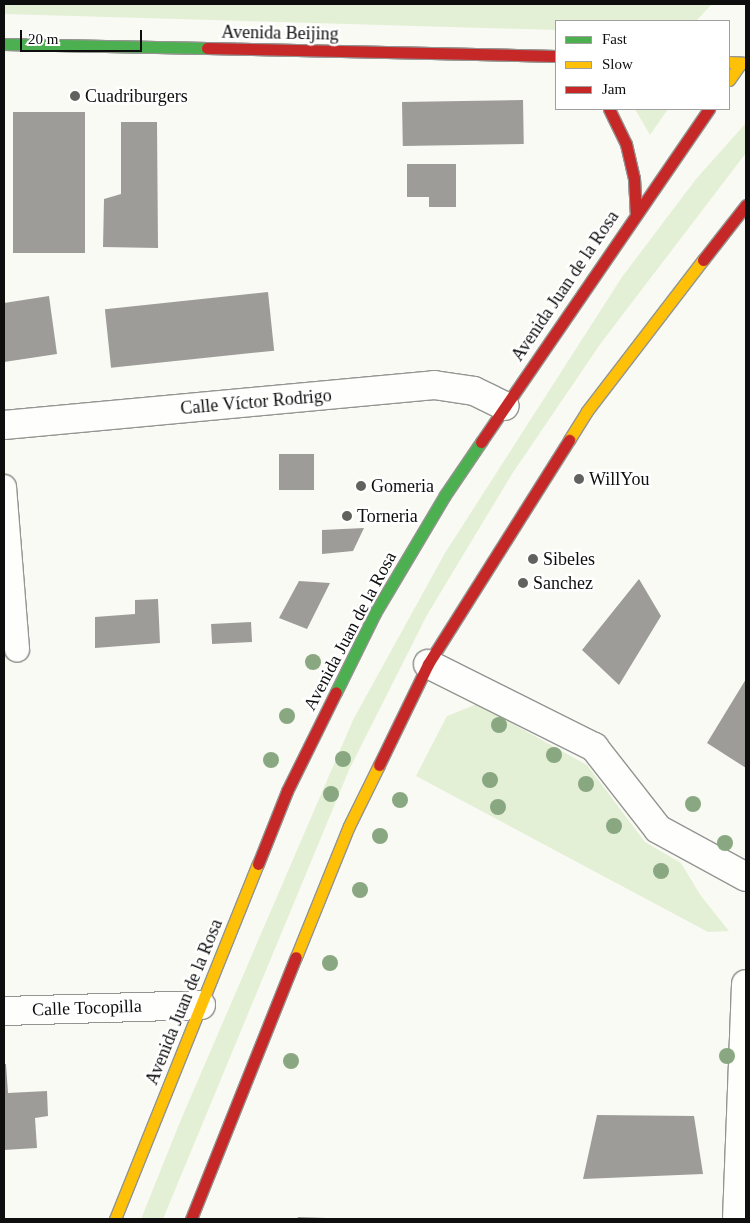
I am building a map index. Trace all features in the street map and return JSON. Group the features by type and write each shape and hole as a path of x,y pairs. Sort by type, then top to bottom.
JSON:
{"main road":[{"name":"Avenida Beijing","path":"4,44 555,56"},
{"path":"730,78 740,61"},
{"path":"609,110 626,144 634,178 636,213"},
{"name":"Avenida Juan de la Rosa","path":"115,1219 287,791 375,613 445,495 636,213 708,110"},
{"path":"191,1219 349,826 428,664 587,410 741,217"}],"street":[{"name":"Calle Víctor Rodrigo","path":"4,425 434,386 474,391 505,406"},
{"path":"428,664 594,747 658,828 746,877"},
{"path":"737,1219 746,984"},
{"name":"Calle Tocopilla","path":"4,1011 201,1005"}],"lane":[{"path":"4,487 17,649"}],"green space":[{"path":"4,4 712,4 697,20 555,20 555,30 4,14"},
{"path":"636,110 667,110 650,135"},
{"path":"746,123 746,153 601,343 512,474 427,615 349,770 163,1219 141,1219 180,1122 353,720 445,553 622,277 696,179"},
{"path":"477,704 587,765 645,842 681,863 701,896 729,931 708,932 416,776 447,716"}],"building":[{"path":"523,100 524,144 403,146 402,102"},
{"path":"13,112 85,112 85,253 13,253"},
{"path":"121,122 157,122 158,248 103,247 104,199 121,194"},
{"path":"407,164 456,164 456,207 429,207 429,197 407,197"},
{"path":"268,292 274,351 111,368 105,309"},
{"path":"49,296 57,354 4,362 4,303"},
{"path":"279,454 314,454 314,490 279,490"},
{"path":"364,528 353,551 322,554 322,530"},
{"path":"639,579 661,616 619,685 582,650"},
{"path":"299,581 330,583 307,629 279,618"},
{"path":"158,599 160,643 95,648 95,617 135,614 135,600"},
{"path":"251,622 252,642 212,644 211,624"},
{"path":"746,679 746,768 707,743"},
{"path":"4,1064 6,1064 8,1093 47,1091 48,1116 35,1118 37,1148 4,1150"},
{"path":"597,1115 694,1116 703,1174 583,1179"},
{"path":"298,1217 326,1218 326,1219 297,1219"}],"traffic: fast":[{"path":"4,44 207,48"},
{"path":"336,692 375,613 445,495 481,442"}],"traffic: slow":[{"path":"730,62 746,63"},
{"path":"730,79 741,63"},
{"path":"569,440 587,411 703,260"},
{"path":"296,957 349,826 379,765"},
{"path":"115,1219 258,864"}],"traffic: jam":[{"path":"207,48 555,56"},
{"path":"609,110 626,144 634,178 636,213"},
{"path":"481,442 708,110"},
{"path":"703,260 746,205"},
{"path":"379,765 428,664 569,440"},
{"path":"258,864 287,791 336,692"},
{"path":"191,1219 296,957"}],"place":[{"name":"Cuadriburgers","path":"75,96"},
{"name":"WillYou","path":"579,479"},
{"name":"Gomeria","path":"361,486"},
{"name":"Torneria","path":"347,516"},
{"name":"Sibeles","path":"533,559"},
{"name":"Sanchez","path":"523,583"}]}
